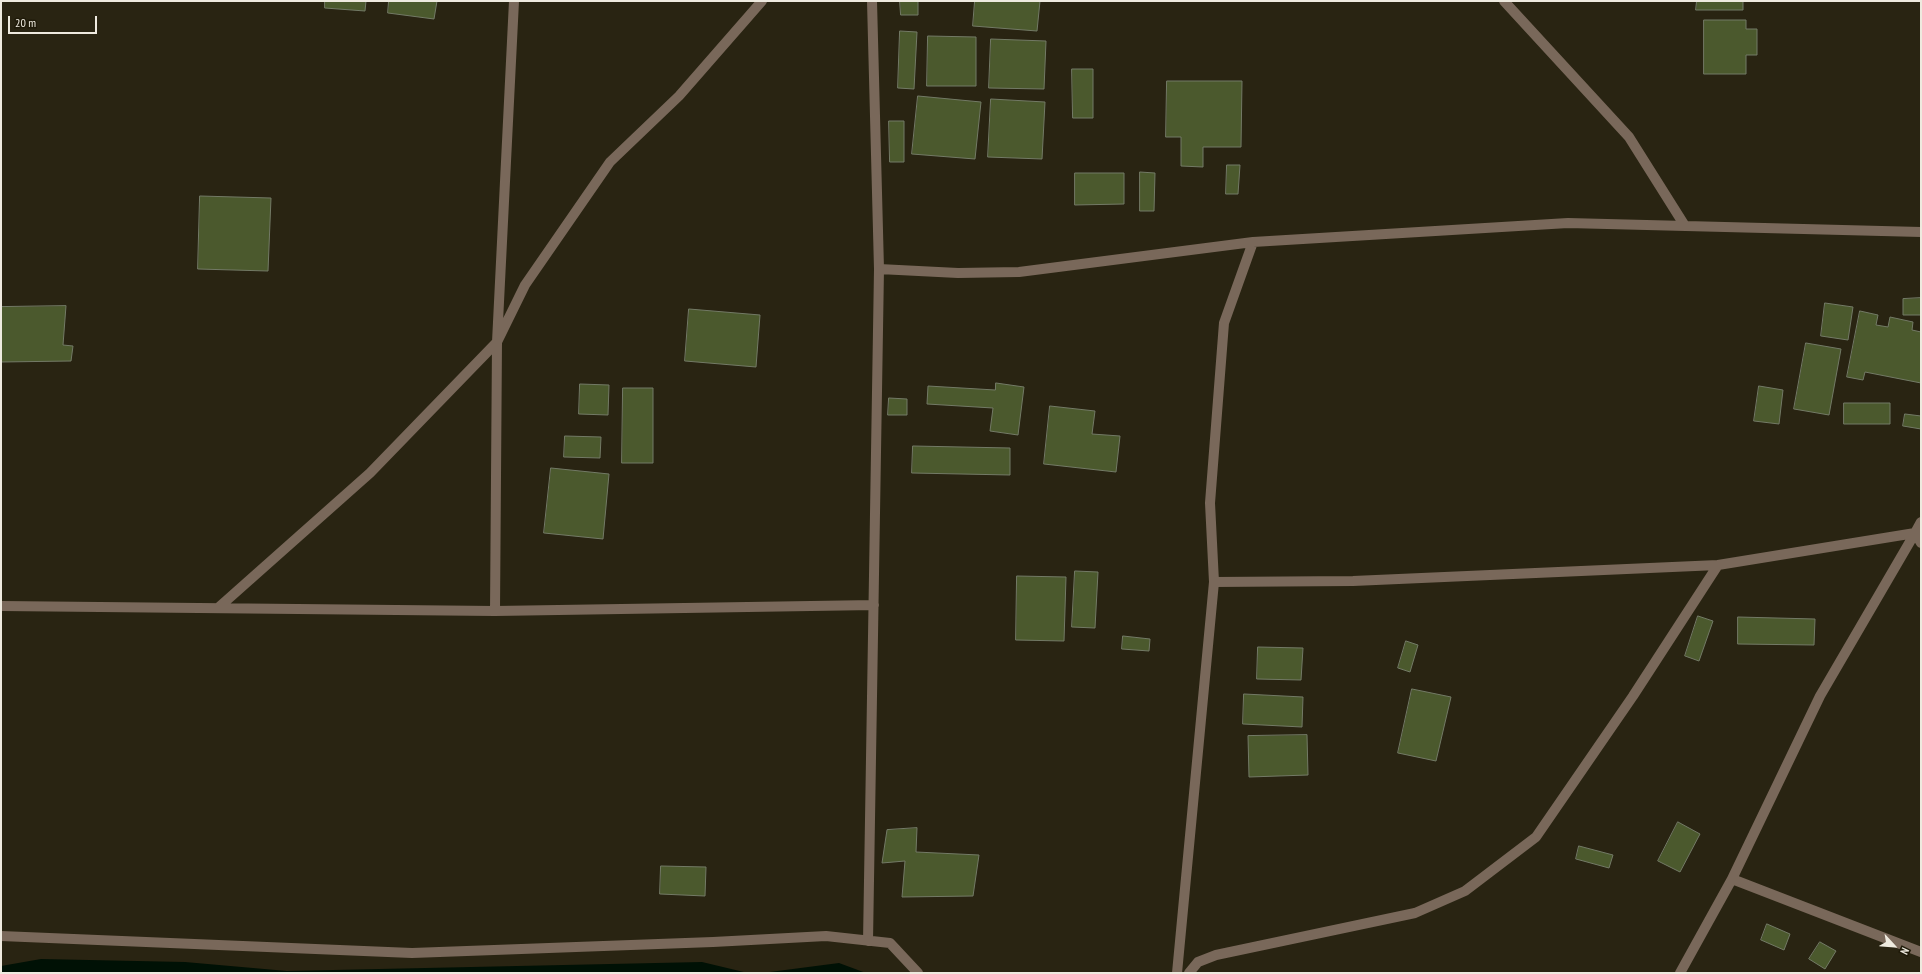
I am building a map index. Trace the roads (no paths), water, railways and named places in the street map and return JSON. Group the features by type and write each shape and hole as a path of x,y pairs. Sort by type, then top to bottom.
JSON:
{"street":[{"path":"495,611 497,342 514,1"},
{"path":"218,608 370,473 497,342 525,285 610,162 679,96 762,1"},
{"path":"868,941 880,269 872,1"},
{"path":"1504,1 1629,137 1685,226"},
{"path":"880,269 958,273 1019,272 1253,242 1568,223 1921,232"},
{"path":"1177,973 1214,582 1210,503 1224,323 1253,242"},
{"path":"1680,973 1732,879 1820,696 1918,534 1921,522"},
{"path":"1214,582 1353,581 1718,566 1918,534"},
{"path":"1918,534 1921,543"},
{"path":"1189,973 1198,962 1216,955 1415,913 1465,891 1536,837 1633,696 1718,566"},
{"path":"1,606 495,611 874,605"},
{"path":"1732,879 1921,952"},
{"path":"1,936 412,953 713,942 826,936 890,943 918,973"}]}
